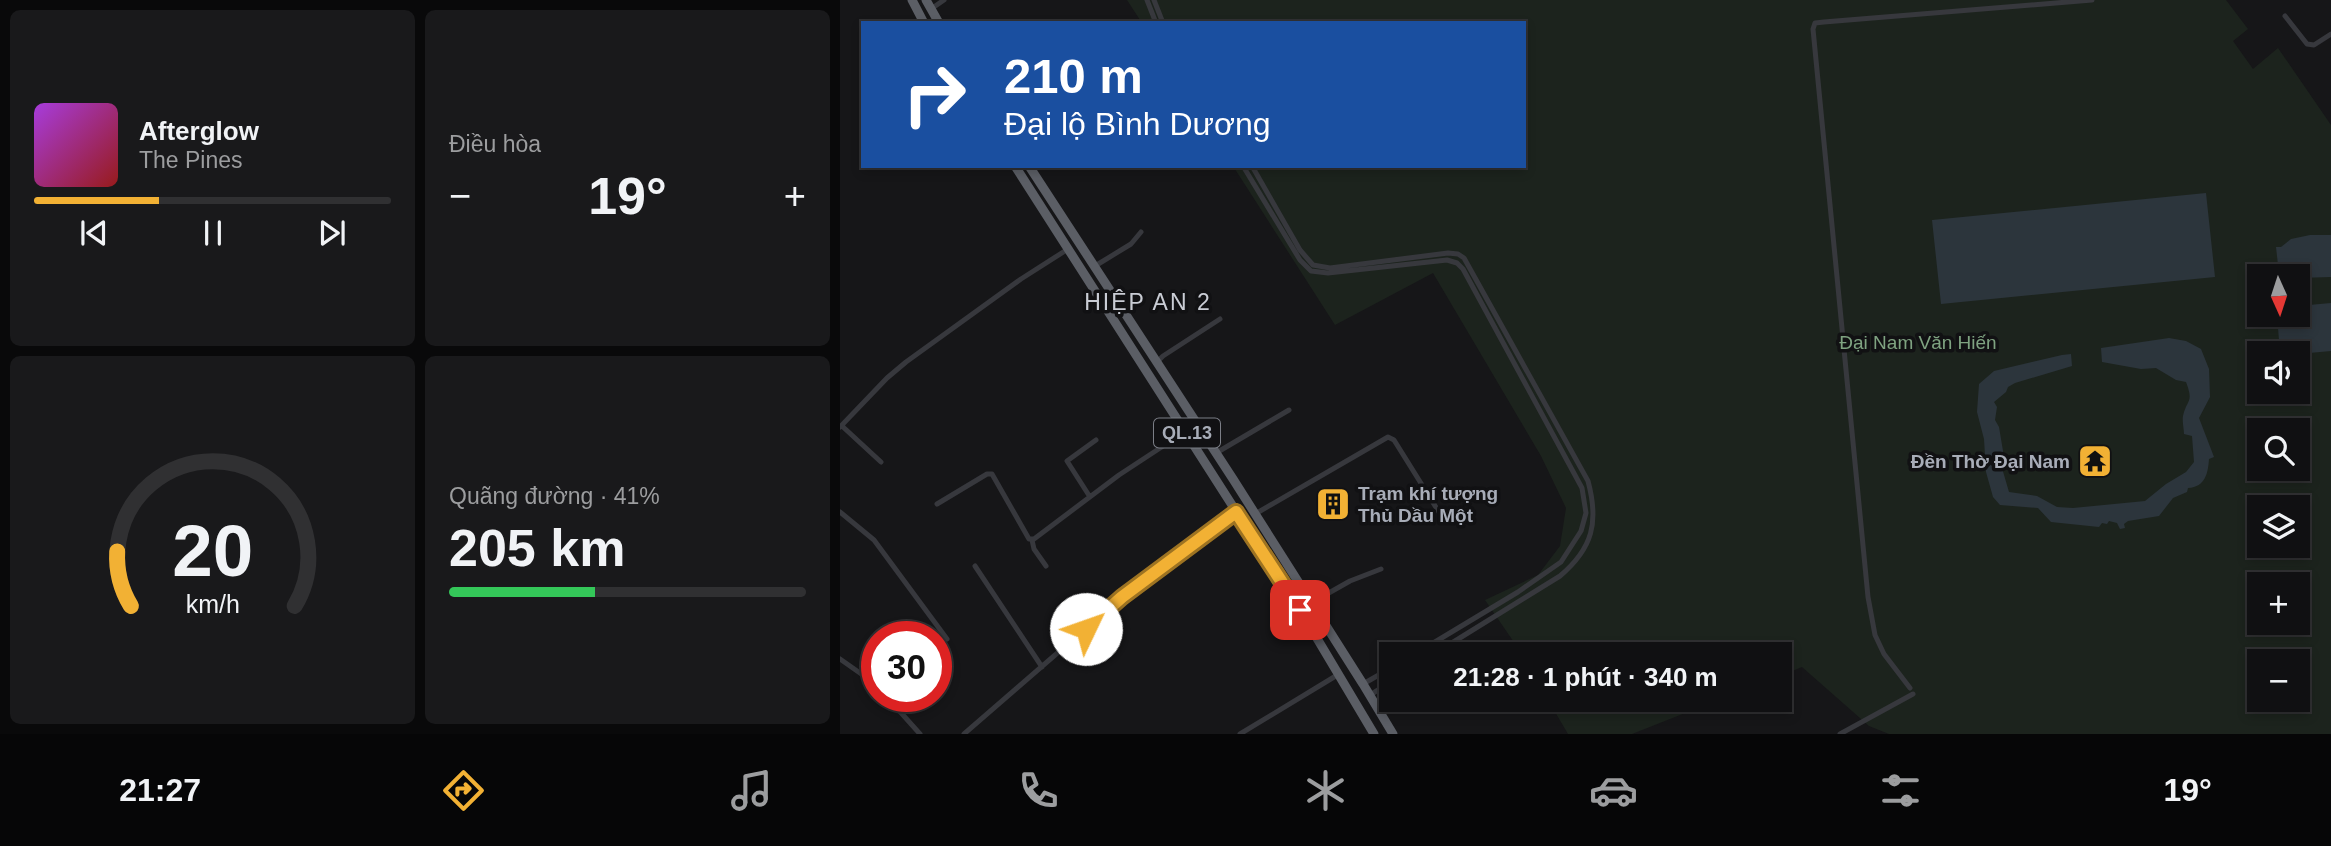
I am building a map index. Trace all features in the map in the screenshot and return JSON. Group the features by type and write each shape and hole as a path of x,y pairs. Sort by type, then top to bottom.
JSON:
{"highway":[{"path":"912,0 923,21"},
{"path":"929,4 938,21"},
{"name":"QL.13","path":"1016,168 1186,431 1374,734"},
{"name":"QL.13","path":"1030,168 1216,453 1393,734"},
{"path":"1350,692 1363,684"},
{"path":"1356,702 1370,695"}],"street":[{"path":"929,4 944,0"},
{"path":"1147,0 1155,21"},
{"path":"1154,0 1162,21"},
{"path":"1840,734 1912,691 1884,654 1875,635 1868,597 1813,29 1815,23 2092,0"},
{"path":"2285,16 2307,44 2314,45 2331,34"},
{"path":"1244,168 1300,260 1311,271 1328,273 1447,260 1457,263 1463,269 1582,488 1586,513 1581,531 1561,562 1518,592 1435,642"},
{"path":"1253,168 1300,250 1313,265 1329,268 1448,253 1464,258 1588,481 1594,516 1588,540 1578,560 1560,576 1453,642"},
{"path":"1095,266 1131,244 1141,232"},
{"path":"881,461 841,426 906,362 1021,279 1068,249"},
{"path":"1157,362 1220,319"},
{"path":"1216,453 1289,410"},
{"path":"1032,540 1119,475 1186,431"},
{"path":"1255,514 1388,437 1394,440 1442,517"},
{"path":"1090,497 1067,461 1096,440"},
{"path":"937,504 987,474 992,474 1046,566"},
{"path":"840,512 874,540 934,621"},
{"path":"964,734 1122,597 1236,512"},
{"path":"975,566 1042,667"},
{"path":"1311,603 1350,581 1381,569"},
{"path":"840,659 861,674"},
{"path":"1240,734 1339,674"},
{"path":"1363,684 1379,675"},
{"path":"1374,678 1379,686"},
{"path":"1370,695 1379,689"},
{"path":"900,712 920,734"}],"green space":[{"name":"Đại Nam Văn Hiến","path":"1127,0 2226,0 2248,29 2233,41 2253,69 2278,48 2331,125 2331,734 1889,734 1869,726 1802,667 1792,671 1792,642 1514,642 1485,600 1538,575 1560,546 1566,508 1541,456 1433,273 1335,325 1234,168 1526,168 1526,21 1141,21"},
{"path":"1555,712 1688,712 1632,734 1568,734"}],"shaded area":[{"path":"2206,193 2215,277 1941,304 1932,220"},
{"path":"2331,235 2331,277 2310,278 2310,264 2278,264 2276,247 2281,247 2291,239"},
{"path":"2331,303 2331,351 2310,353 2310,341 2279,341 2278,327 2310,327 2310,305"},
{"path":"2169,338 2186,341 2201,349 2209,369 2210,397 2199,418 2214,457 2209,459 2207,474 2199,485 2188,488 2187,492 2173,498 2159,516 2128,521 2124,524 2125,528 2120,529 2117,523 2109,521 2099,527 2051,522 2038,508 2000,505 1993,497 1986,472 1984,439 1977,412 1979,384 1994,371 2062,355 2071,354 2072,366 2015,383 1994,402 1997,407 1995,420 1999,427 2003,451 2002,468 2009,492 2037,496 2057,507 2145,501 2186,472 2194,462 2192,436 2184,434 2183,416 2190,398 2186,382 2176,380 2156,368 2141,369 2102,362 2101,348"}],"place":[{"name":"Đền Thờ Đại Nam","path":"2095,461"},
{"name":"Trạm khí tượng Thủ Dầu Một","path":"1333,504"}],"district":[{"name":"HIỆP AN 2","path":"1148,302"}],"route":[{"path":"1086,629 1122,597 1236,512 1300,610"}]}
